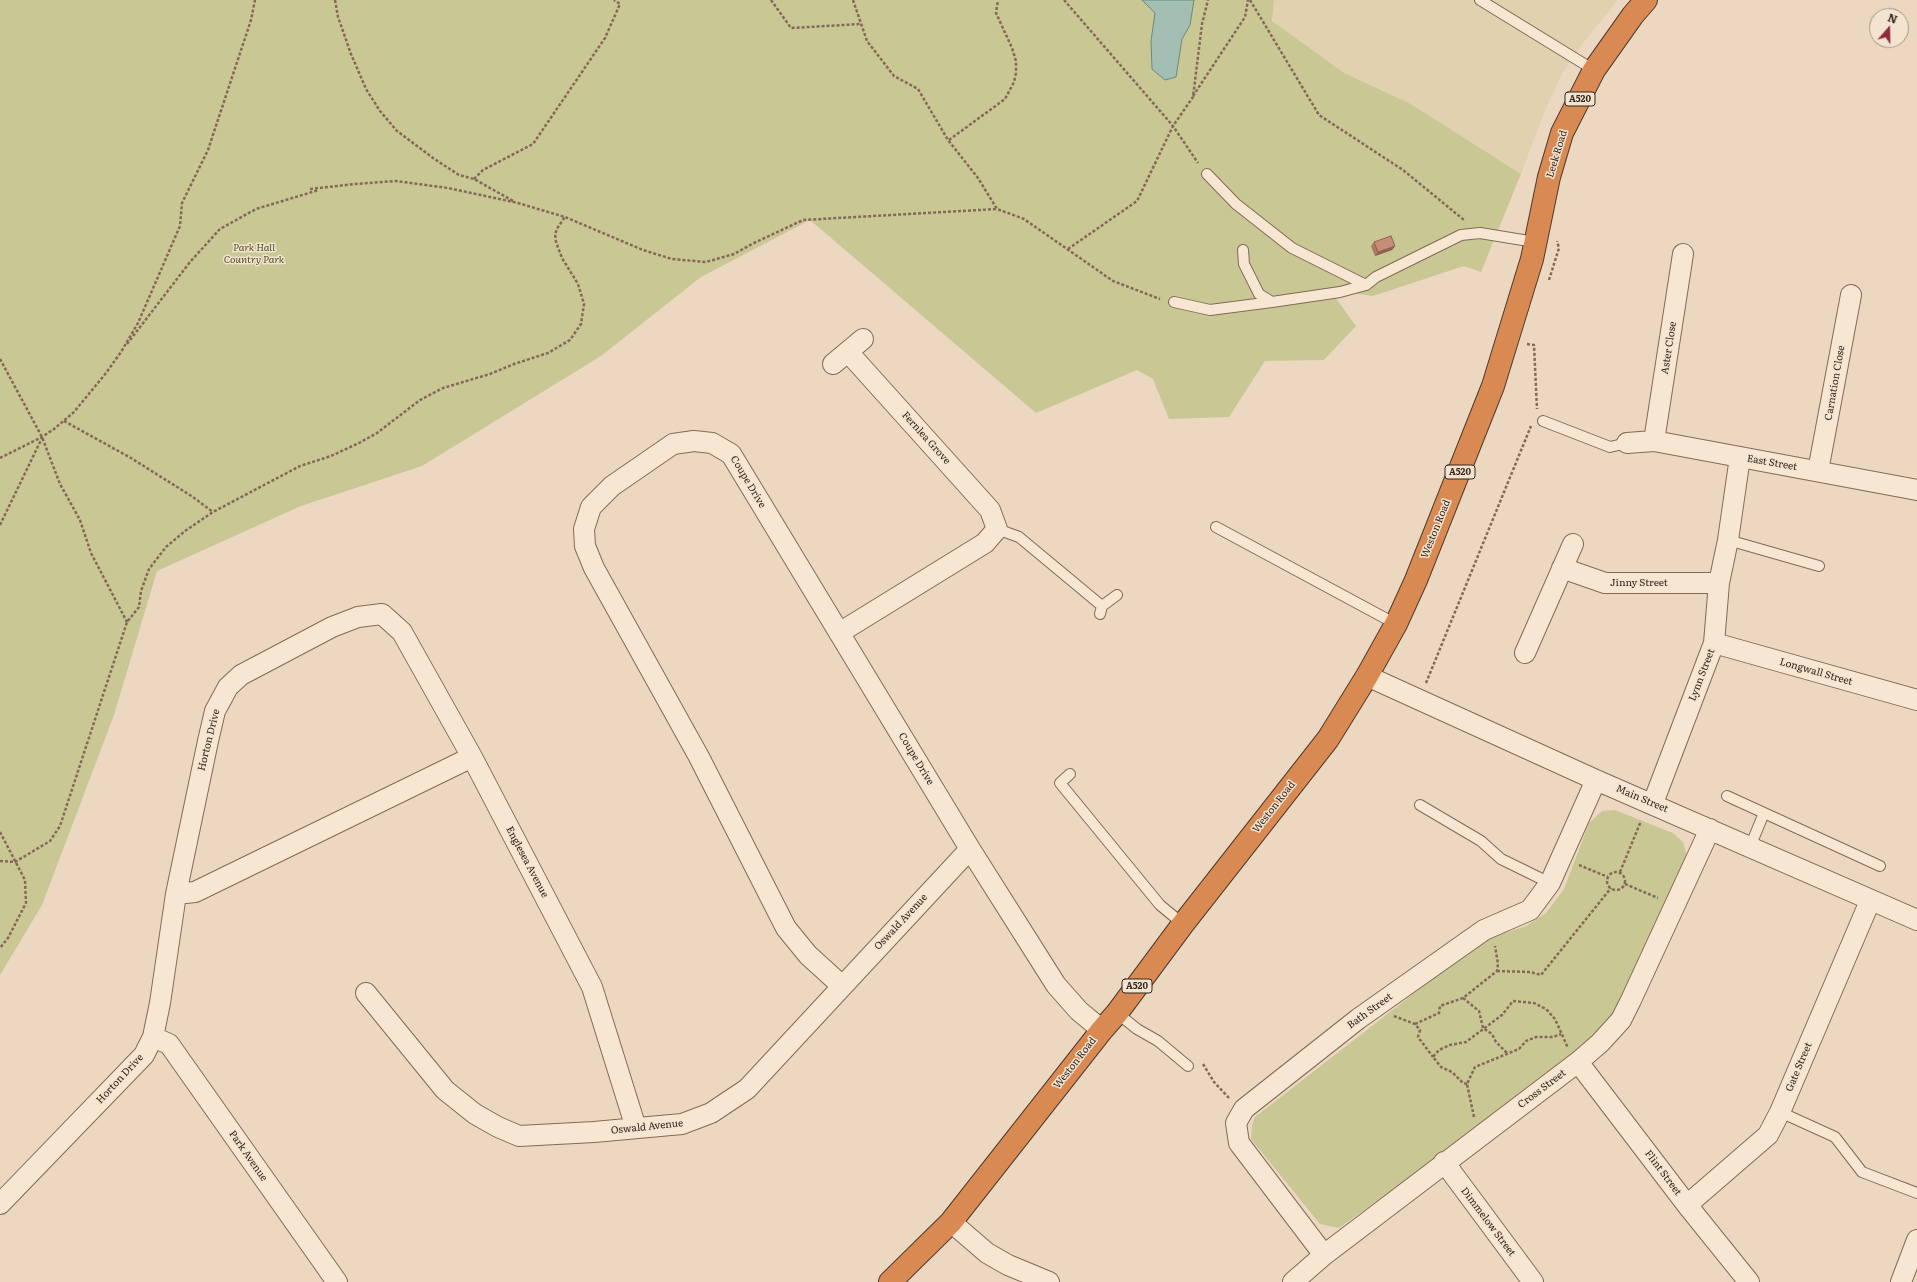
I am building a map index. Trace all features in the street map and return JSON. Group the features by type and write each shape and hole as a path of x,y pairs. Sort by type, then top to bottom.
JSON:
{"highway":[{"name":"Leek Road","path":"1534,251 1549,177 1562,133 1594,70 1633,15 1646,0"},
{"name":"Weston Road","path":"890,1282 951,1222 1117,1013 1183,924 1328,739 1367,676 1396,624 1474,436 1509,339 1534,251"}],"street":[{"name":"Aster Close","path":"1654,441 1683,254"},
{"name":"Carnation Close","path":"1818,471 1851,295"},
{"name":"Fernlea Grove","path":"833,364 856,345 990,510 997,529"},
{"name":"Coupe Drive","path":"841,985 808,954 786,928 699,757 594,568 585,546 584,529 592,507 612,486 673,444 694,440 712,443 732,454 970,849 1056,985 1079,1011 1102,1030"},
{"name":"East Street","path":"1627,443 1654,441 1917,490"},
{"name":"Lynn Street","path":"1651,803 1714,643 1719,583 1728,540 1740,457"},
{"path":"839,633 985,543 997,529"},
{"path":"1525,654 1572,544"},
{"name":"Jinny Street","path":"1562,568 1605,583 1719,583"},
{"name":"Englesea Avenue","path":"382,614 402,632 472,757 592,987 636,1128"},
{"name":"Horton Drive","path":"0,1204 144,1054 153,1037 160,1003 176,894 215,710 228,687 241,675 332,627 358,617 382,614"},
{"name":"Longwall Street","path":"1714,643 1917,700"},
{"name":"Main Street","path":"1367,676 1596,780 1710,829 1870,901 1917,920"},
{"path":"176,894 195,892 472,757"},
{"name":"Bath Street","path":"1324,1255 1239,1143 1236,1123 1244,1109 1382,1003 1484,930 1530,910 1550,883 1596,780"},
{"name":"Cross Street","path":"1293,1282 1324,1255 1444,1162 1578,1062 1600,1043 1621,1020 1710,829"},
{"name":"Oswald Avenue","path":"366,993 445,1090 475,1114 498,1127 519,1136 682,1124 711,1113 747,1089 841,985 970,849"},
{"name":"Gate Street","path":"1687,1205 1768,1134 1780,1112 1870,901"},
{"name":"Park Avenue","path":"153,1037 168,1044 337,1282"},
{"name":"Flint Street","path":"1578,1062 1687,1205 1749,1282"},
{"name":"Dimmelow Street","path":"1444,1162 1533,1282"},
{"path":"951,1222 987,1253 1008,1265 1049,1282"},
{"path":"1908,1276 1917,1240"}],"lane":[{"path":"1480,0 1594,70"},
{"path":"1207,174 1236,204 1292,248 1366,285"},
{"path":"1174,302 1210,310 1340,292 1366,285 1376,277 1460,235 1480,233 1534,251"},
{"path":"1243,250 1244,264 1259,294 1272,302"},
{"path":"1542,421 1610,447 1627,443"},
{"path":"1216,528 1396,624"},
{"path":"997,529 1019,537 1101,610 1117,595"},
{"path":"1728,540 1819,566"},
{"path":"1070,774 1060,783 1160,905 1183,924"},
{"path":"1727,796 1880,866"},
{"path":"1420,805 1481,841 1501,860 1550,883"},
{"path":"1750,847 1764,813"},
{"path":"1117,1013 1137,1030 1158,1041 1188,1066"},
{"path":"1780,1112 1835,1137 1862,1172 1917,1193"}],"path":[{"path":"121,352 138,323 180,226 182,203 208,150 251,20 255,0"},
{"path":"335,0 338,17 366,89 380,111 397,131 432,158 459,175 474,179 518,203"},
{"path":"474,179 483,170 533,144 605,38 620,4 614,0"},
{"path":"771,0 791,28 861,24"},
{"path":"853,0 867,41 894,76 918,89 948,140 978,178 997,209"},
{"path":"948,140 1005,99 1014,82 1016,61 1012,48 996,13 998,0"},
{"path":"1064,0 1173,126 1207,174"},
{"path":"1192,97 1202,24 1208,0"},
{"path":"1068,249 1137,201 1173,126 1245,17 1249,0"},
{"path":"1249,0 1319,115 1403,170 1480,233"},
{"path":"310,189 396,181 448,188 518,203 565,217 643,250 665,257 706,262 734,254 754,242 803,220 997,209 1024,219 1113,281 1156,298 1174,302"},
{"path":"0,458 42,437 74,412 106,373 190,262 220,229 256,209 328,187"},
{"path":"0,861 15,862 50,841 60,826 127,622 139,607 141,591 149,569 166,547 185,531 213,512 300,466 331,456 359,443 377,433 420,400 443,388 490,374 514,364 548,353 570,340 581,324 584,304 578,284 562,258 556,242 555,234 565,217"},
{"path":"1509,339 1534,346 1537,411 1542,421"},
{"path":"0,359 42,437 60,484 80,520 92,553 127,622"},
{"path":"1419,699 1537,411"},
{"path":"64,421 130,458 193,497 213,512"},
{"path":"0,525 42,437"},
{"path":"1620,872 1651,803"},
{"path":"0,832 25,880 26,904 8,938 0,948"},
{"path":"1562,858 1608,877"},
{"path":"1620,872 1613,872 1608,877 1608,885 1611,888 1618,890 1625,884"},
{"path":"1620,872 1624,877 1625,884"},
{"path":"1625,884 1675,906"},
{"path":"1415,1024 1439,1013 1440,1006 1463,998 1498,971 1530,972 1541,975 1611,888"},
{"path":"1484,930 1495,947 1498,971"},
{"path":"1463,998 1479,1011 1483,1028 1492,1034 1496,1042 1508,1053"},
{"path":"1433,1057 1439,1050 1450,1045 1466,1042 1502,1015 1514,1002 1525,1002 1534,1003 1546,1009 1555,1019 1564,1042 1578,1062"},
{"path":"1382,1003 1397,1018 1415,1024 1420,1030 1418,1037 1441,1067 1452,1072 1463,1084 1467,1084"},
{"path":"1483,1133 1476,1122 1467,1084 1475,1067 1519,1049 1526,1041 1536,1037 1553,1037 1561,1034"}],"shaded area":[{"path":"1142,0 1194,0 1190,25 1182,39 1176,77 1165,80 1152,69 1151,41 1155,13"},
{"path":"1274,0 1618,0 1584,42 1563,72 1545,110 1521,174 1411,104 1271,40"}],"green space":[{"name":"Park Hall Country Park","path":"0,0 1274,0 1272,21 1344,73 1411,104 1521,174 1481,272 1464,266 1373,296 1330,290 1356,326 1324,360 1265,361 1229,417 1169,419 1153,379 1137,370 1036,413 810,220 701,277 601,356 422,466 301,506 157,571 114,715 42,905 0,975"},
{"path":"1615,810 1673,833 1683,842 1688,861 1617,1016 1580,1054 1339,1228 1320,1224 1251,1139 1252,1125 1255,1117 1449,966 1487,939 1526,926 1546,913 1564,889 1589,823 1602,811"}],"building":[{"path":"1391,236 1395,246 1378,252 1374,242"}]}
